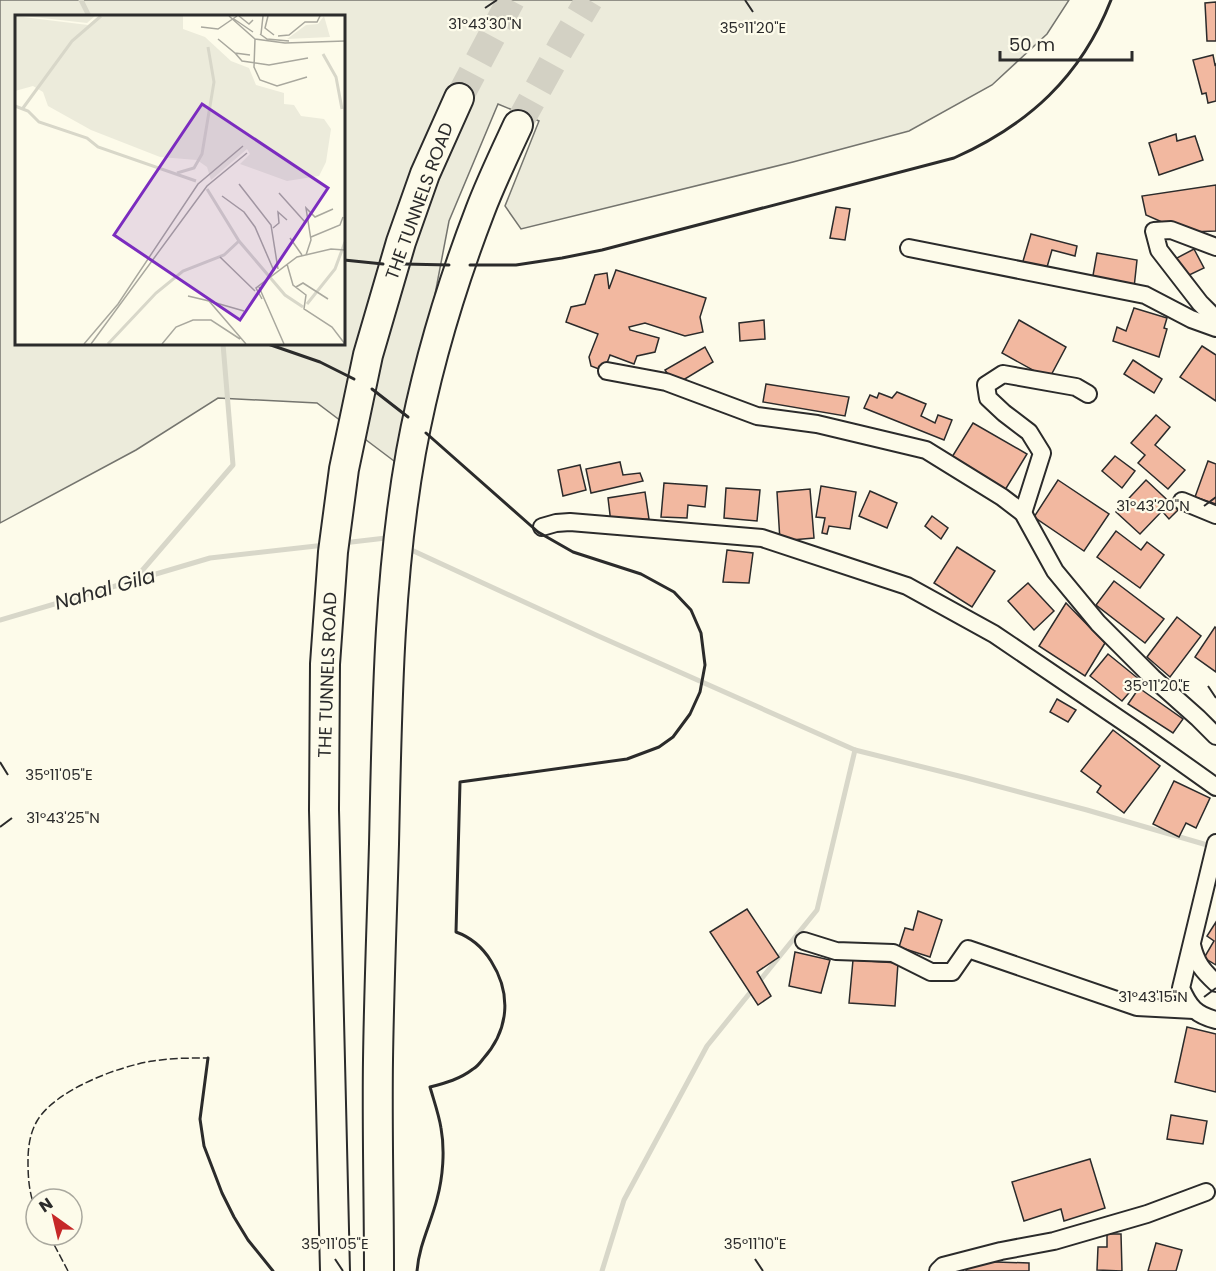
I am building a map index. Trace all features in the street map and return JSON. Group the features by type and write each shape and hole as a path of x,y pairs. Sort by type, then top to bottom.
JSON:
{"highway":[{"name":"THE TUNNELS ROAD","path":"335,1271 324,810 325,664 333,552 344,469 368,355 401,242 425,174 459,98"},
{"path":"378,1271 378,1062 389,652 400,527 411,454 432,358 457,273 473,229 518,125"}],"street":[{"path":"1216,247 1171,230 1154,231 1160,250 1200,303 1216,319"},
{"path":"909,248 1146,295 1191,319 1216,328"},
{"path":"608,371 666,382 757,416 817,424 926,450 1002,497 1023,513 1055,571 1098,623 1216,736"},
{"path":"1023,513 1042,453 1029,432 988,398 986,385 1003,375 1076,387 1088,394"},
{"path":"1182,501 1216,515"},
{"path":"542,527 570,522 762,538 907,586 994,634 1216,787"},
{"path":"1216,843 1181,988 1194,1010 1206,1018 1216,1020"},
{"path":"804,941 836,951 893,953 931,972 952,972 968,949 1137,1007 1194,1010"},
{"path":"1192,944 1199,966 1216,983"},
{"path":"938,1271 943,1266 1064,1238 1147,1214 1206,1192"}],"shaded area":[{"path":"0,0 1069,0 1047,34 992,85 909,131 521,229 505,206 539,121 498,104 449,221 402,467 317,403 218,398 136,450 0,523"}],"building":[{"path":"1216,2 1216,41 1207,41 1205,3"},
{"path":"1213,55 1216,64 1216,101 1208,103 1206,93 1202,94 1193,60"},
{"path":"1176,134 1177,141 1195,136 1203,160 1159,175 1149,143"},
{"path":"1216,185 1216,231 1190,232 1146,215 1142,196"},
{"path":"836,207 850,209 845,240 830,238"},
{"path":"1031,234 1077,246 1075,256 1052,250 1045,274 1021,268"},
{"path":"1194,249 1204,268 1183,278 1175,259"},
{"path":"1097,253 1137,260 1134,288 1092,281"},
{"path":"616,270 706,298 700,317 703,332 685,336 645,323 629,327 630,330 659,338 655,352 637,356 634,364 610,355 604,371 591,366 589,357 598,334 566,322 571,307 585,304 595,275 607,273 609,289"},
{"path":"1134,308 1167,318 1164,328 1167,329 1159,357 1113,341 1117,327 1126,331"},
{"path":"764,320 765,339 740,341 739,323"},
{"path":"1019,320 1066,347 1049,379 1002,353"},
{"path":"1202,346 1216,355 1216,401 1180,377"},
{"path":"705,347 713,362 675,385 665,370"},
{"path":"1133,360 1162,379 1154,393 1124,374"},
{"path":"766,384 849,397 845,416 763,402"},
{"path":"897,392 926,404 921,416 935,423 938,415 952,420 944,440 864,408 870,395 877,398 879,393 892,398"},
{"path":"1156,415 1170,427 1155,445 1185,470 1168,489 1138,463 1145,455 1131,443"},
{"path":"973,423 1027,454 1005,490 952,457"},
{"path":"1115,456 1135,471 1122,488 1102,471"},
{"path":"1208,461 1216,464 1216,504 1195,497"},
{"path":"620,462 623,475 640,473 643,481 591,493 586,469"},
{"path":"580,465 586,490 563,496 558,470"},
{"path":"1058,480 1109,514 1084,551 1034,517"},
{"path":"1146,480 1178,510 1169,519 1162,511 1140,534 1116,512"},
{"path":"664,483 707,486 705,507 688,505 687,518 661,517"},
{"path":"821,486 856,492 850,529 829,526 827,534 822,533 825,518 816,517"},
{"path":"726,488 760,490 757,521 724,518"},
{"path":"810,489 814,538 780,541 777,492"},
{"path":"870,491 897,503 887,528 859,516"},
{"path":"645,492 649,519 611,523 608,498"},
{"path":"932,516 948,528 941,539 925,526"},
{"path":"1116,531 1141,550 1147,542 1164,555 1140,588 1097,557"},
{"path":"957,547 995,571 972,607 934,583"},
{"path":"727,550 753,553 749,583 723,582"},
{"path":"1114,581 1164,619 1145,643 1096,605"},
{"path":"1028,583 1054,611 1034,630 1008,601"},
{"path":"1066,603 1105,643 1085,676 1039,646"},
{"path":"1177,617 1201,636 1170,677 1147,657"},
{"path":"1216,628 1216,672 1195,657"},
{"path":"1108,654 1140,680 1122,701 1090,676"},
{"path":"1139,688 1183,719 1173,733 1128,704"},
{"path":"1057,699 1076,710 1068,722 1050,712"},
{"path":"1113,730 1160,766 1124,813 1097,792 1101,786 1081,771"},
{"path":"1174,781 1210,798 1196,828 1186,823 1179,837 1153,824"},
{"path":"747,909 779,957 757,972 771,996 758,1005 710,932"},
{"path":"918,911 942,920 930,957 899,947 905,928 913,930"},
{"path":"1216,922 1216,965 1204,958 1214,941 1207,936"},
{"path":"795,952 830,960 821,993 789,986"},
{"path":"853,960 898,963 895,1006 849,1003"},
{"path":"1187,1027 1216,1034 1216,1092 1175,1082"},
{"path":"1171,1115 1207,1121 1203,1144 1167,1139"},
{"path":"1090,1159 1105,1208 1064,1221 1061,1209 1024,1221 1012,1182"},
{"path":"1107,1234 1121,1234 1122,1271 1097,1270 1098,1247 1107,1247"},
{"path":"1156,1243 1182,1250 1176,1271 1148,1271"},
{"path":"966,1261 1029,1263 1029,1271 966,1271"}],"waterway":[{"path":"81,0 88,15"},
{"path":"134,580 233,465 223,345"},
{"path":"343,543 386,538 390,540"},
{"name":"Nahal Gila","path":"0,620 210,558 325,545"},
{"path":"407,548 855,750 1087,810 1214,847"},
{"path":"602,1271 624,1200 707,1046 817,910 855,750"}],"tunnel":[{"path":"459,98 511,0"},
{"path":"518,125 589,0"}],"fence":[{"path":"29,1187 28,1151 31,1135 37,1121 58,1099 89,1081 123,1068 160,1060 208,1058"},
{"path":"55,1247 68,1271"}],"wall":[{"path":"470,265 516,265 602,250 954,158 1006,130 1049,96 1084,53 1099,28 1111,0"},
{"path":"345,260 383,264"},
{"path":"404,264 449,265"},
{"path":"271,345 320,362 354,379"},
{"path":"372,389 408,417"},
{"path":"417,1271 420,1252 439,1191 443,1164 441,1128 430,1087 458,1078 477,1066 492,1048 505,1012 502,986 491,961 476,943 456,932 460,782 627,759 659,747 673,737 690,714 700,692 705,665 701,633 691,610 674,592 641,574 573,552 538,532 426,433"},
{"path":"208,1058 200,1119 204,1146 234,1217 248,1240 273,1271"}]}
